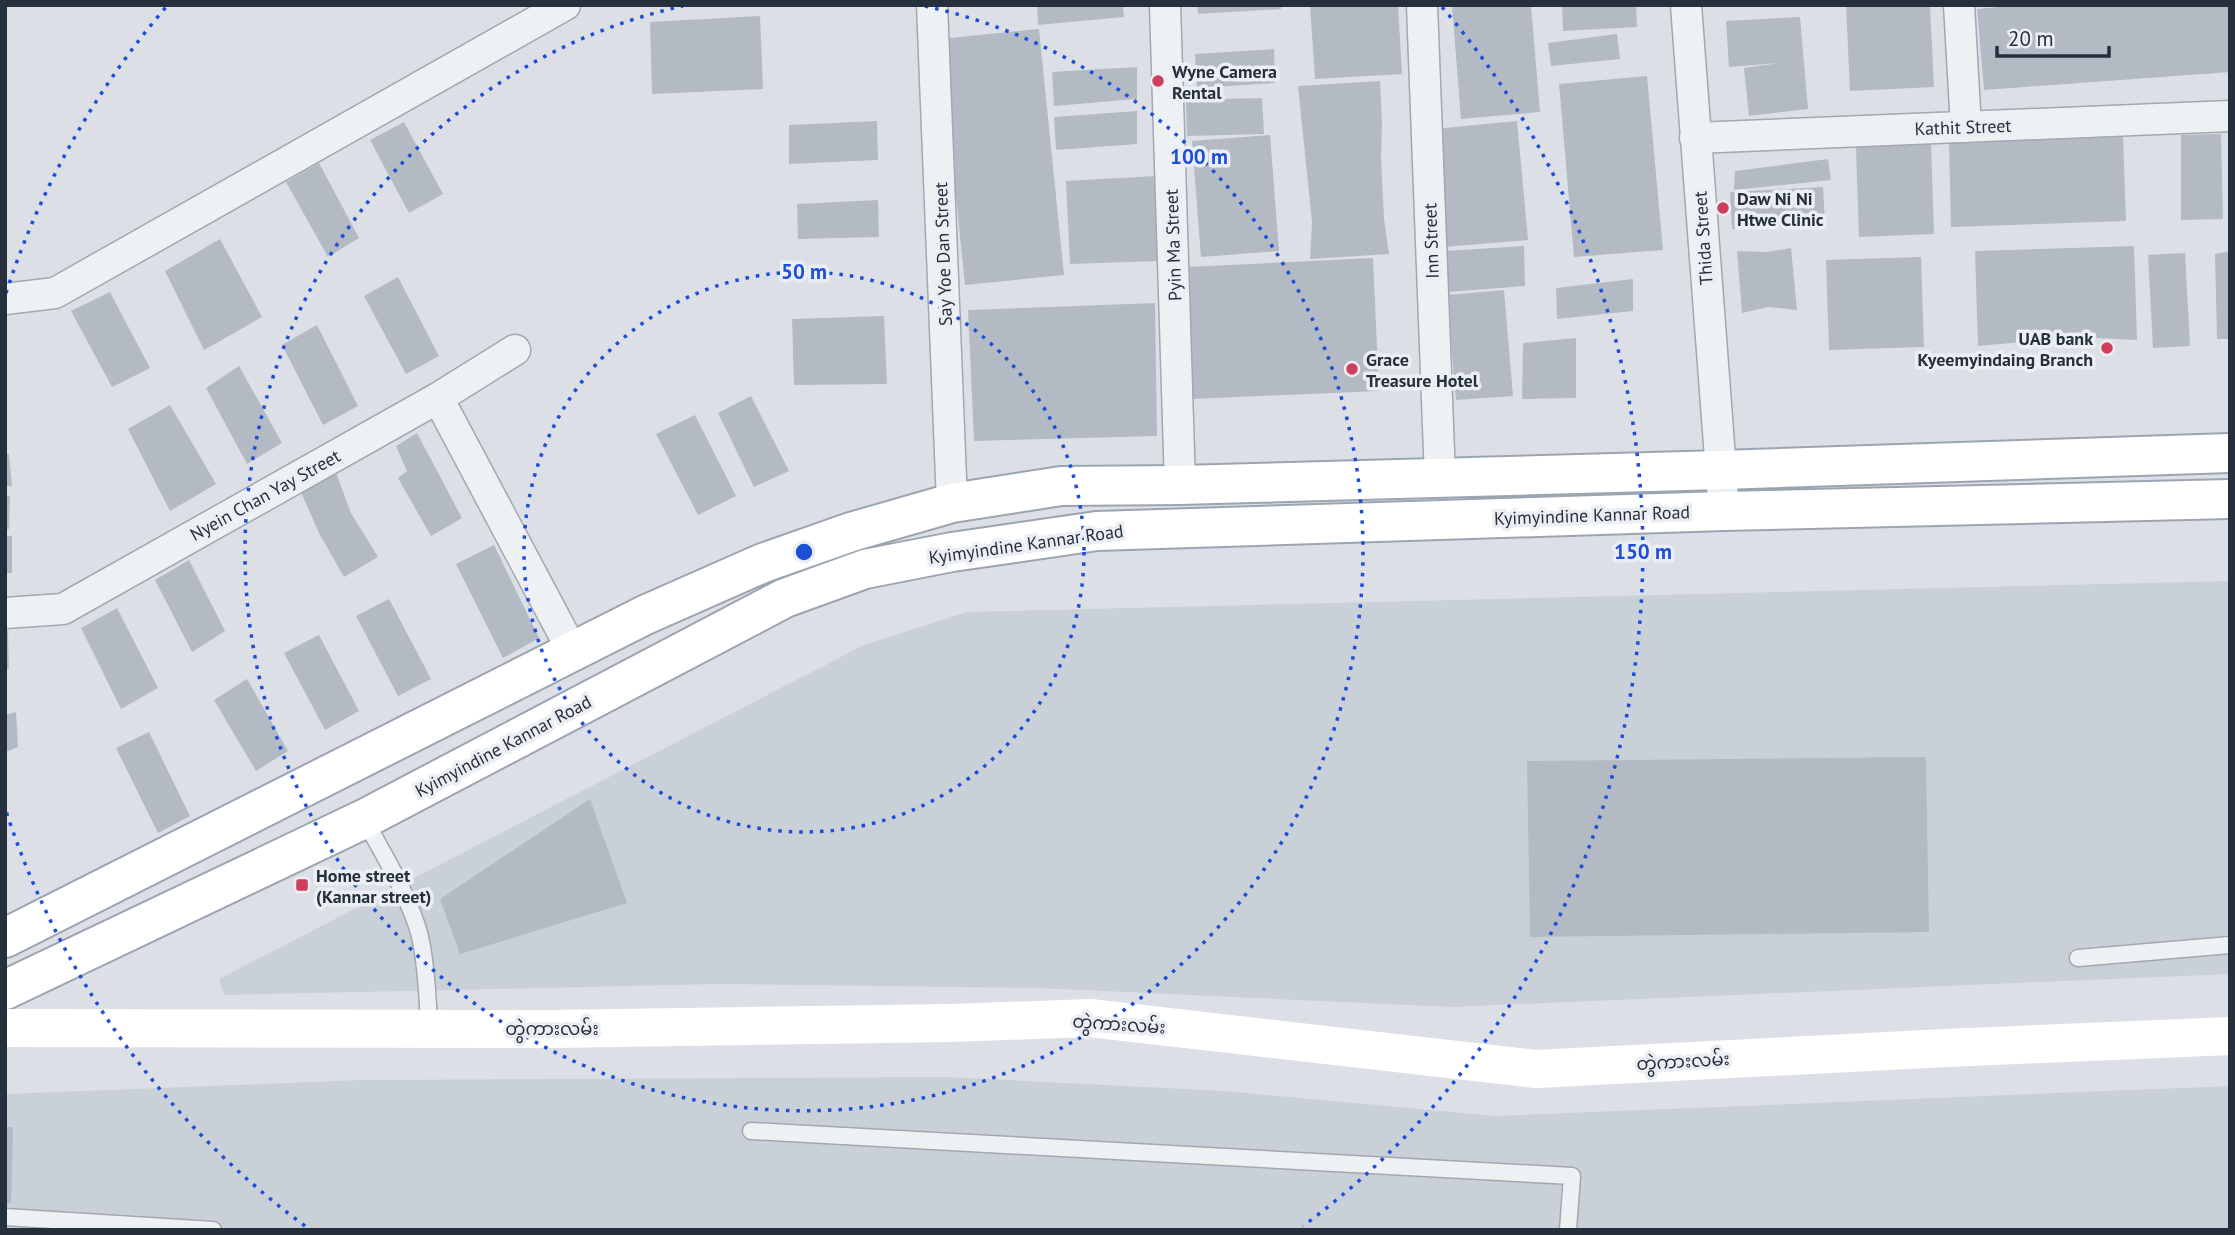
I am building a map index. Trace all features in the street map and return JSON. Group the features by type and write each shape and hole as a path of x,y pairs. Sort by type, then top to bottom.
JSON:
{"main road":[{"path":"5,938 646,615 763,563 851,532 952,503 1062,486 1975,463 2230,453"},
{"path":"1975,463 1977,504"},
{"path":"1532,475 1534,517"},
{"name":"Kyimyindine Kannar Road","path":"5,990 364,819 785,598 865,569 951,552 1097,531 1724,511 2230,499"},
{"name":"တွဲကားလမ်း","path":"5,1028 564,1029 1090,1018 1536,1069 2230,1036"}],"street":[{"path":"5,299 55,293 565,5"},
{"name":"Pyin Ma Street","path":"1165,5 1180,485"},
{"name":"Inn Street","path":"1422,5 1440,478"},
{"name":"Thida Street","path":"1686,5 1724,511"},
{"path":"1959,5 1966,127"},
{"name":"Say Yoe Dan Street","path":"936,6 952,503"},
{"name":"Kathit Street","path":"1695,138 2230,116"},
{"name":"Nyein Chan Yay Street","path":"5,613 63,609 438,398 515,350"},
{"path":"438,398 573,652"}],"lane":[{"path":"364,819 396,878 418,928 427,989 429,1028"},
{"path":"2078,958 2230,945"},
{"path":"751,1131 1572,1177 1568,1230"},
{"path":"5,1217 213,1230"}],"shaded area":[{"path":"2230,581 2230,974 1452,1007 1038,988 718,984 224,995 219,979 864,645 967,612"},
{"path":"948,1077 1224,1091 1496,1116 2230,1086 2230,1230 5,1230 5,1094 364,1080"}],"building":[{"path":"1037,5 1123,5 1124,17 1038,25"},
{"path":"1197,5 1281,5 1281,9 1198,14"},
{"path":"1310,5 1398,5 1402,74 1315,79"},
{"path":"1531,5 1540,112 1461,119 1452,6"},
{"path":"1562,5 1636,5 1637,27 1563,31"},
{"path":"1846,5 1930,5 1934,87 1850,91"},
{"path":"2022,5 2230,5 2230,72 1984,90 1977,9"},
{"path":"760,16 763,89 652,94 650,22"},
{"path":"1800,17 1808,109 1749,116 1744,68 1780,63 1729,67 1726,21"},
{"path":"1039,29 1064,275 965,285 940,39"},
{"path":"1617,34 1620,59 1551,66 1548,43"},
{"path":"1274,49 1275,83 1197,88 1195,54"},
{"path":"1137,67 1137,99 1054,106 1052,72"},
{"path":"1647,76 1663,250 1574,257 1559,84"},
{"path":"1380,81 1384,219 1389,254 1310,259 1312,222 1298,86"},
{"path":"1262,98 1264,134 1187,136 1186,100"},
{"path":"1137,111 1137,144 1056,150 1054,117"},
{"path":"877,121 878,160 789,164 789,125"},
{"path":"1517,121 1528,240 1444,247 1434,129"},
{"path":"404,122 443,194 409,213 370,140"},
{"path":"2221,134 2223,219 2181,220 2181,135"},
{"path":"1270,135 1279,251 1201,257 1192,141"},
{"path":"2123,136 2126,221 1951,227 1949,142"},
{"path":"1931,144 1934,234 1859,237 1856,147"},
{"path":"1828,159 1831,180 1734,190 1735,171"},
{"path":"319,163 359,238 328,257 286,182"},
{"path":"1156,176 1159,261 1070,264 1066,181"},
{"path":"1823,187 1825,224 1732,229 1730,192"},
{"path":"878,200 879,237 798,239 797,204"},
{"path":"220,239 262,317 204,350 165,271"},
{"path":"1524,246 1525,286 1447,292 1446,251"},
{"path":"2134,246 2137,340 2077,337 1978,346 1975,251"},
{"path":"1791,248 1797,310 1768,307 1742,313 1737,251 1767,252"},
{"path":"2230,251 2230,339 2217,339 2215,254"},
{"path":"2185,253 2190,346 2153,348 2148,255"},
{"path":"1921,257 1924,347 1829,350 1826,260"},
{"path":"1373,258 1379,391 1193,399 1187,267"},
{"path":"398,277 439,356 406,374 364,296"},
{"path":"1633,279 1633,311 1557,319 1556,288"},
{"path":"1504,290 1513,396 1456,400 1447,295"},
{"path":"110,292 150,368 112,387 71,311"},
{"path":"1155,303 1157,436 974,441 968,310"},
{"path":"884,316 887,384 794,385 792,319"},
{"path":"317,325 358,406 323,425 282,345"},
{"path":"1576,338 1576,398 1522,399 1523,343"},
{"path":"239,366 282,443 247,464 206,388"},
{"path":"751,396 789,471 754,487 718,413"},
{"path":"170,405 216,484 170,511 128,429"},
{"path":"695,415 736,496 698,515 656,434"},
{"path":"417,433 462,518 431,536 398,478 407,471 396,446"},
{"path":"5,454 9,454 12,486 5,486"},
{"path":"335,470 351,513 378,557 344,577 319,533 300,490"},
{"path":"5,496 10,496 9,529 5,529"},
{"path":"5,536 12,536 12,573 5,573"},
{"path":"494,545 539,638 503,658 456,564"},
{"path":"189,560 225,631 192,652 155,580"},
{"path":"389,599 431,679 398,696 356,616"},
{"path":"117,608 158,688 121,709 81,628"},
{"path":"8,631 9,669 5,669 5,632"},
{"path":"319,635 359,711 325,730 284,653"},
{"path":"247,679 288,751 256,771 214,700"},
{"path":"16,712 18,747 5,752 5,715"},
{"path":"149,732 190,816 158,833 116,748"},
{"path":"1926,757 1929,932 1530,937 1527,761"},
{"path":"590,799 627,903 460,954 440,899"},
{"path":"5,1127 13,1127 11,1203 5,1203"}],"place":[{"name":"Wyne Camera Rental","path":"1158,81"},
{"name":"Daw Ni Ni Htwe Clinic","path":"1723,208"},
{"name":"UAB bank Kyeemyindaing Branch","path":"2107,348"},
{"name":"Grace Treasure Hotel","path":"1352,369"},
{"name":"Home street (Kannar street)","path":"302,885"}]}
